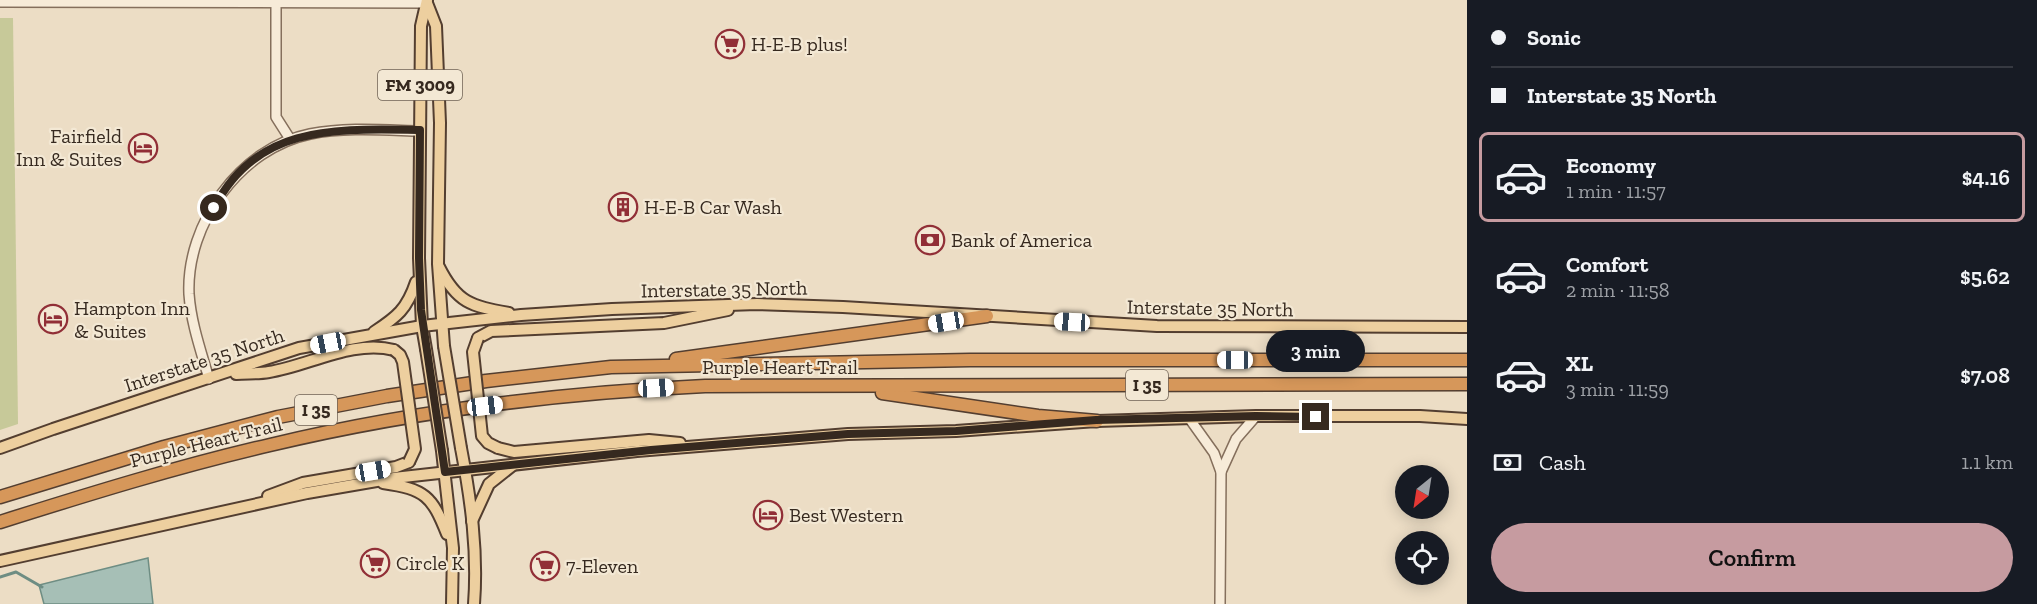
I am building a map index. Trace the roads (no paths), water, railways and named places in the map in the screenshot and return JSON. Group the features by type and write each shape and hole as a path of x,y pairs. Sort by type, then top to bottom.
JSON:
{"highway":[{"path":"631,366 987,316"},
{"name":"Purple Heart Trail","path":"3,495 164,447 278,417 387,396 486,381 631,366 970,360 1467,360"},
{"name":"Purple Heart Trail","path":"0,522 126,483 271,445 443,411 578,395 705,386 1467,384"},
{"path":"827,387 940,400 1032,415 1096,420"},
{"path":"0,528 35,511"}],"main road":[{"name":"FM 3009","path":"427,2 421,26 419,273 422,326 445,472 453,548 452,604"},
{"name":"FM 3009","path":"427,2 436,26 440,123 438,264 441,324 472,521 476,571 474,604"},
{"path":"438,264 448,284 458,296 468,303 481,308 521,315"},
{"path":"369,335 401,313 411,297 419,273"},
{"path":"705,445 649,440 514,452 498,448 488,443 482,436 473,352 478,338 490,331 664,323 758,304"},
{"name":"Interstate 35 North","path":"0,448 299,348 422,326 521,315 758,304 843,306 1157,326 1467,327"},
{"path":"219,514 303,483 396,467 409,462 415,449 403,362 394,350 378,346 314,359 270,372 222,375"},
{"path":"0,561 307,493 370,482 465,469 705,445 848,434 956,431 1096,420 1256,416 1420,416 1467,419"},
{"path":"472,521 489,484 515,464"},
{"path":"370,482 406,486 427,498 436,508 453,548"}],"street":[{"path":"276,1 276,117 290,139"},
{"path":"0,3 427,2"},
{"path":"209,379 194,331 189,296 192,260 219,196 233,179 259,157 290,139 310,134 355,129 420,130"},
{"path":"1221,472 1236,439 1256,416"},
{"path":"1189,418 1214,453 1221,472 1220,604"}],"water":[{"path":"148,558 153,604 44,604 39,585"}],"waterway":[{"path":"0,577 16,572 42,587"}],"place":[{"name":"H-E-B plus!","path":"730,44"},
{"name":"Fairfield Inn & Suites","path":"143,148"},
{"name":"H-E-B Car Wash","path":"623,207"},
{"name":"Bank of America","path":"930,240"},
{"name":"Hampton Inn & Suites","path":"53,319"},
{"name":"Best Western","path":"768,515"},
{"name":"Circle K","path":"375,563"},
{"name":"7-Eleven","path":"545,566"}]}
